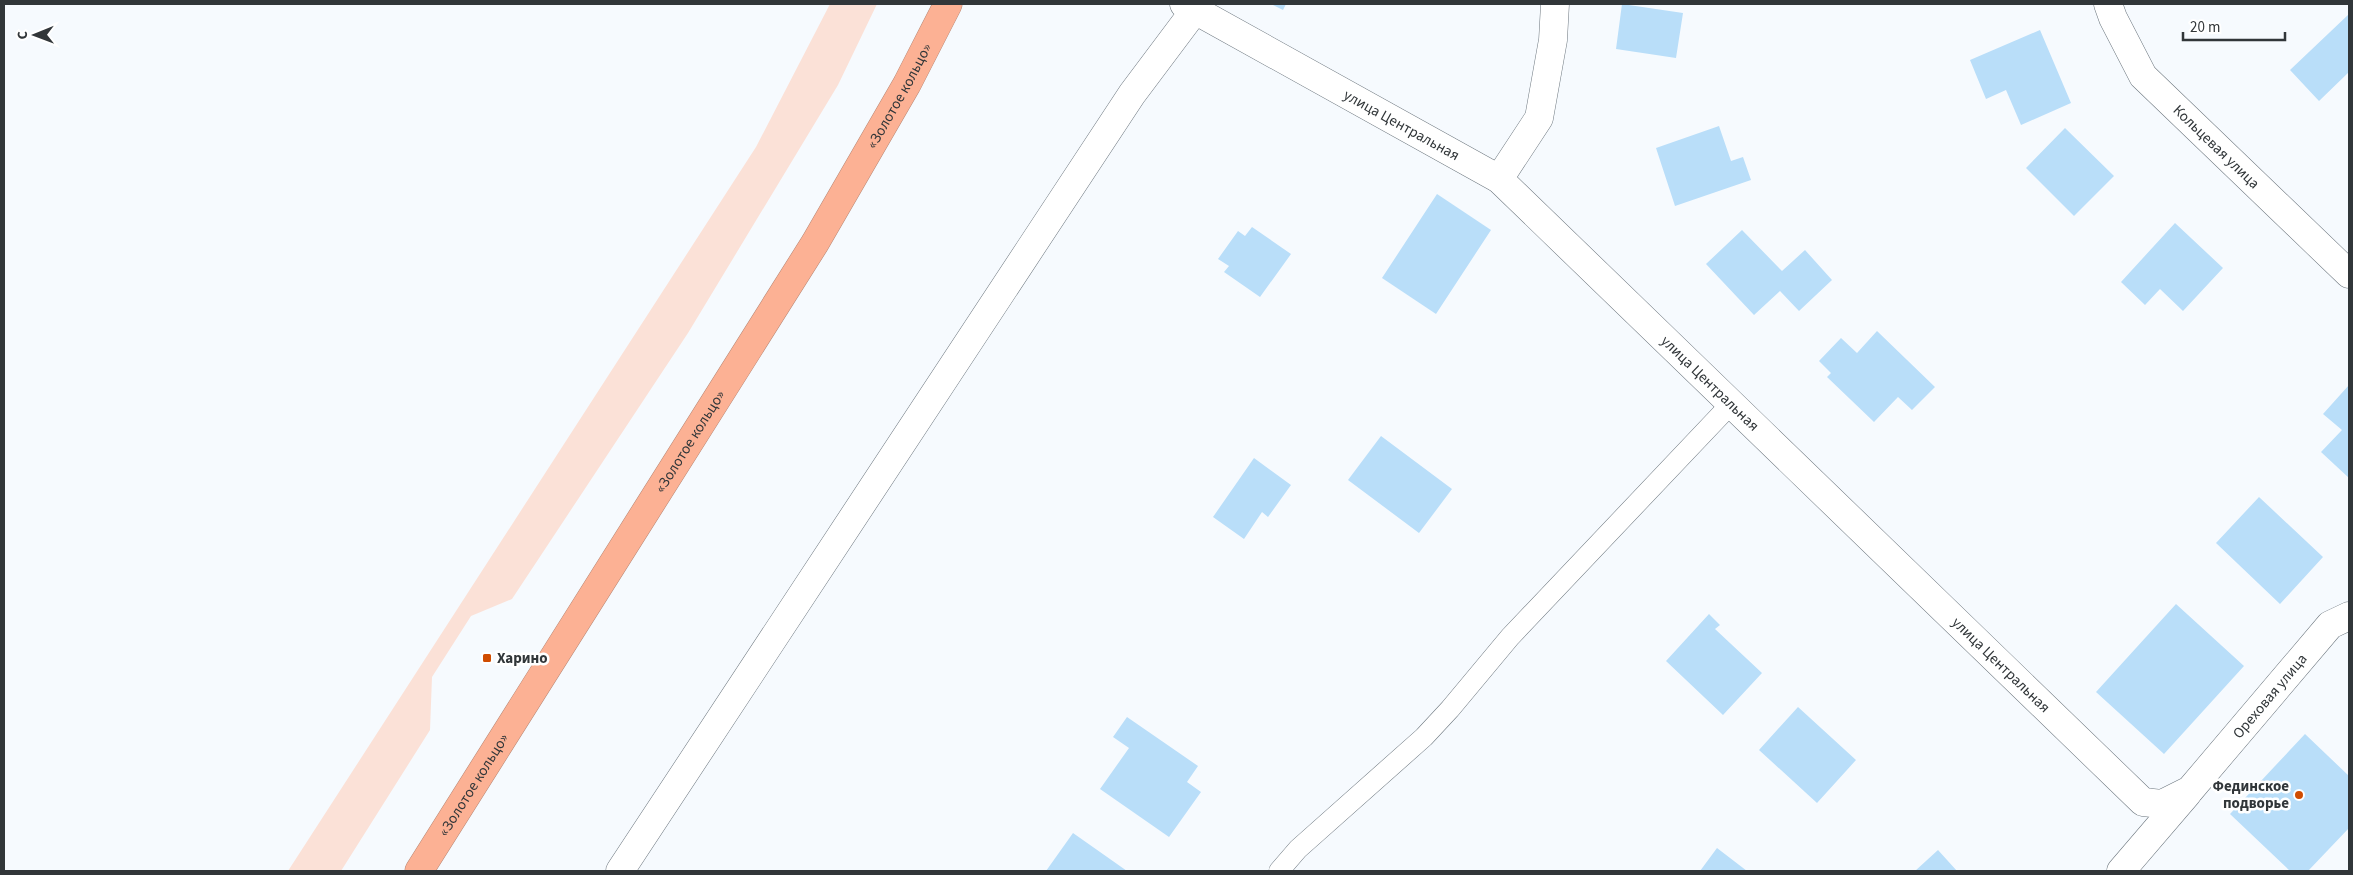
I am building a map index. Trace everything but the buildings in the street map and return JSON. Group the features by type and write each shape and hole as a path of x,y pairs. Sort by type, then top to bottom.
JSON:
{"highway":[{"name":"«Золотое кольцо»","path":"419,871 816,244 907,84 948,4"}],"street":[{"path":"1499,179 1539,118 1553,40 1555,4"},
{"name":"Кольцевая улица","path":"2108,4 2113,18 2143,76 2349,274"},
{"path":"620,871 1189,7"},
{"name":"улица Центральная","path":"1189,7 1499,179 2143,802 2162,804 2190,790"},
{"name":"Ореховая улица","path":"2190,790 2340,620 2349,602"},
{"path":"2121,871 2190,790"}],"lane":[{"path":"1279,871 1298,849 1430,730 1510,637 1731,404"}],"shaded area":[{"path":"830,4 877,4 838,85 688,333 512,599 471,616 432,677 430,730 341,871 288,871 756,147"}],"place":[{"name":"Харино","path":"487,658"},
{"name":"Фединское подворье","path":"2299,795"}]}
